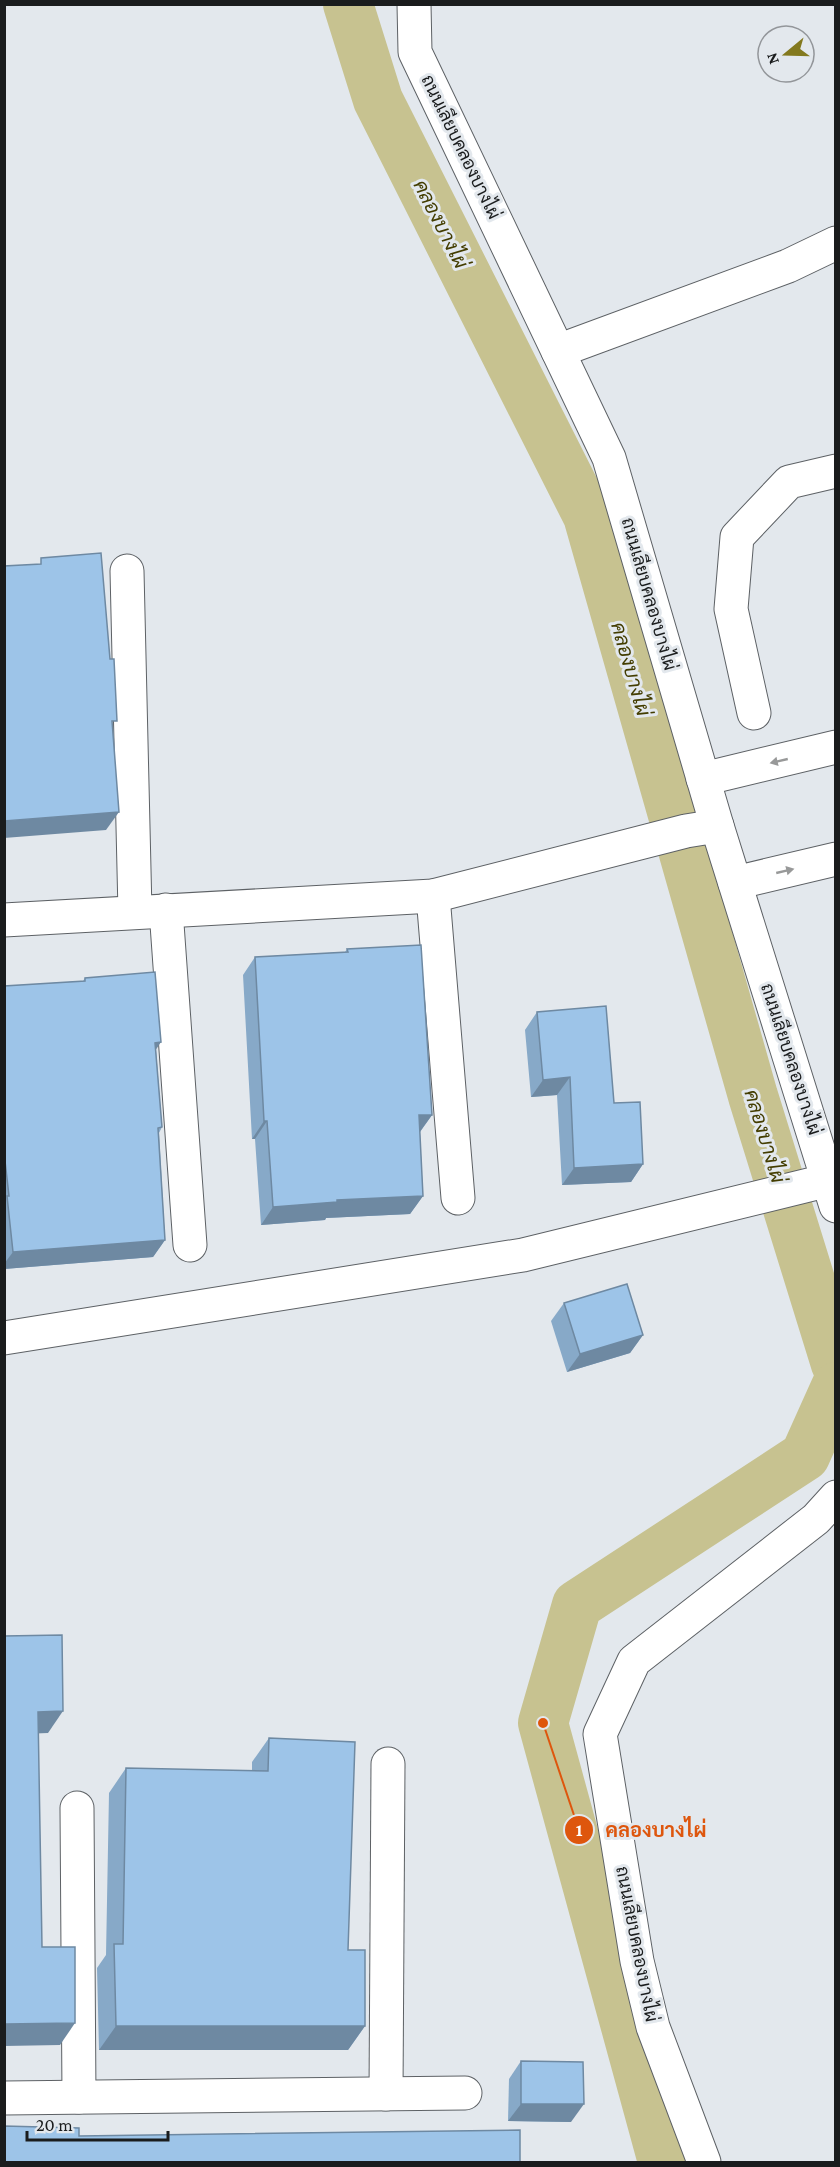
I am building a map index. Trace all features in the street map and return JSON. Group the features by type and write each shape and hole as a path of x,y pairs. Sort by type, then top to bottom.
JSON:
{"street":[{"name":"ถนนเลียบคลองบางไผ่","path":"414,4 415,52 609,458 703,778 701,829 735,883 832,1193"},
{"path":"558,351 788,266 836,243"},
{"path":"754,713 731,609 737,537 789,482 836,471"},
{"path":"128,571 151,911 190,1245"},
{"path":"703,778 836,747"},
{"path":"4,920 433,896 701,829"},
{"path":"735,883 836,859"},
{"path":"433,896 458,1198"},
{"path":"4,1338 523,1255 795,1188 832,1193"},
{"name":"ถนนเลียบคลองบางไผ่","path":"704,2163 653,2027 638,1960 600,1734 634,1661 816,1519 836,1497"},
{"path":"386,2094 388,1764"},
{"path":"77,1808 79,2097"},
{"path":"4,2098 465,2093"}],"building":[{"path":"101,553 110,659 114,659 117,721 112,721 119,812 4,821 4,566 41,564 41,558"},
{"path":"421,945 432,1115 419,1115 423,1196 337,1200 337,1202 273,1207 267,1121 264,1121 255,957"},
{"path":"155,972 161,1042 155,1043 162,1127 158,1128 165,1240 13,1252 4,1152 4,986 85,981 85,978"},
{"path":"606,1006 614,1103 640,1102 643,1164 574,1168 570,1077 543,1080 537,1012"},
{"path":"627,1284 643,1335 580,1354 564,1303"},
{"path":"62,1635 63,1711 38,1712 42,1947 75,1947 75,2023 4,2024 4,1636"},
{"path":"269,1738 355,1742 348,1950 365,1950 365,2026 116,2026 114,1944 123,1944 126,1768 268,1771"},
{"path":"521,2061 583,2062 584,2104 521,2104"},
{"path":"4,2126 79,2128 79,2136 520,2130 520,2163 4,2163"}],"waterway":[{"name":"คลองบางไผ่","path":"348,4 378,100 588,516 753,1096 836,1364"},
{"name":"คลองบางไผ่","path":"663,2162 543,1723 577,1605 805,1456 836,1387"}],"place":[{"name":"คลองบางไผ่","path":"543,1723"}]}
